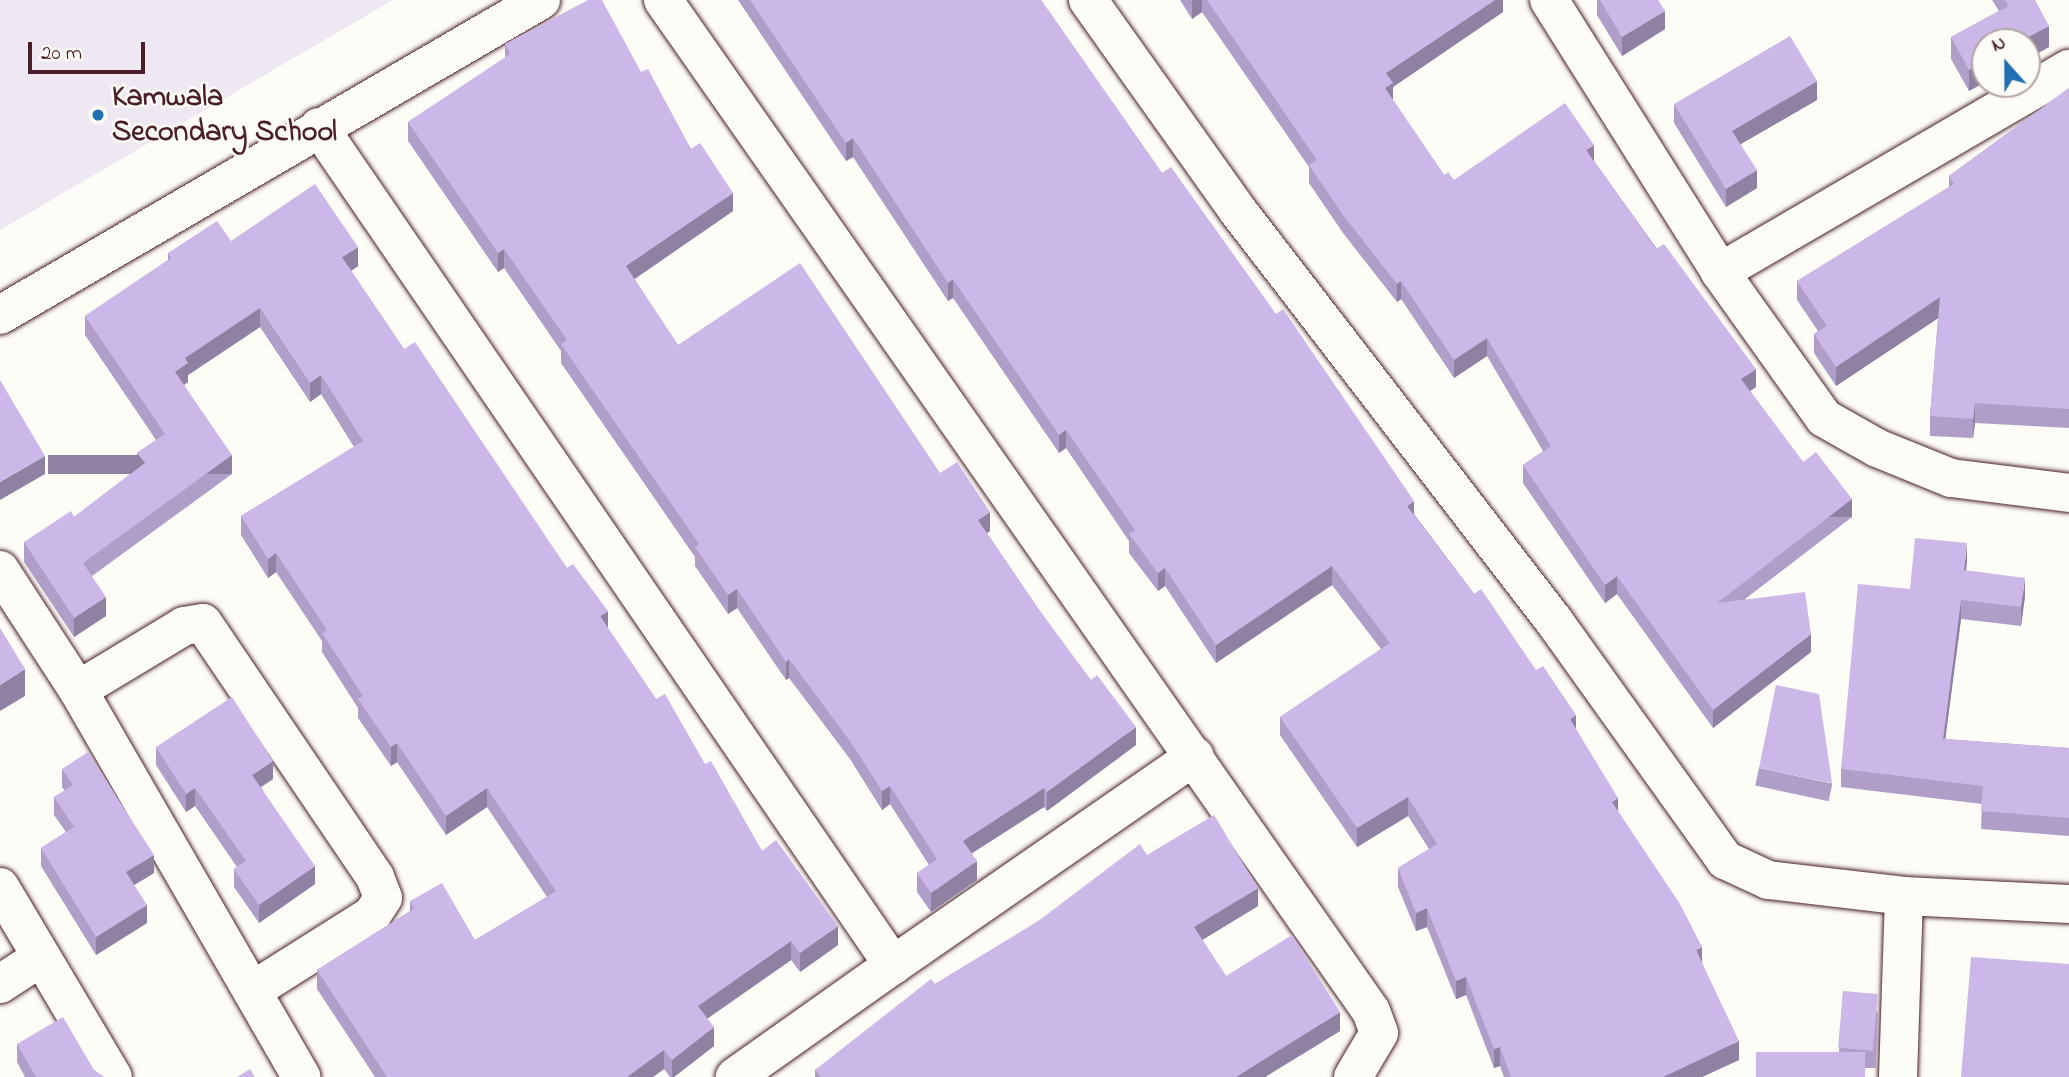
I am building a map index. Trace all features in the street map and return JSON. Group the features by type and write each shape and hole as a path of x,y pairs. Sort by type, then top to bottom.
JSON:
{"street":[{"path":"0,315 541,0"},
{"path":"663,0 1195,756 1371,1011 1379,1033 1353,1077"},
{"path":"1088,0 1238,211 1554,621 1724,860 1769,880 1904,896 2069,904"},
{"path":"1549,0 1720,272 1824,418 1877,448 1951,478 2069,493"},
{"path":"1720,272 2069,69"},
{"path":"319,127 893,965"},
{"path":"0,570 78,690 301,1077"},
{"path":"78,690 184,625 203,623 375,877 383,898 372,915 252,991"},
{"path":"735,1077 1195,756"},
{"path":"0,887 113,1077"},
{"path":"1898,1077 1904,896"},
{"path":"0,984 40,958"}],"shaded area":[{"name":"Kamwala Secondary School","path":"0,0 393,0 0,230"}],"building":[{"path":"588,0 602,0 641,72 648,69 691,149 700,143 733,193 626,266 678,345 800,263 940,473 957,462 990,512 978,520 1091,680 1097,675 1136,727 1047,792 1044,788 963,841 977,861 931,893 917,873 937,859 890,786 882,791 850,741 789,659 786,662 737,589 728,595 695,547 699,544 561,344 567,340 504,249 498,253 408,122 510,54 505,44"},
{"path":"750,0 1041,0 1162,173 1171,167 1276,314 1283,309 1414,501 1407,506 1474,594 1481,589 1536,670 1543,666 1576,715 1570,719 1618,798 1612,802 1680,904 1702,947 1696,950 1739,1041 1663,1077 1511,1077 1500,1047 1494,1049 1466,977 1456,981 1427,908 1416,913 1398,868 1437,844 1408,797 1357,828 1280,717 1390,643 1332,566 1216,645 1165,568 1158,573 1129,534 1135,530 1066,430 1059,435 953,279 948,283 853,138 846,143"},
{"path":"1207,0 1495,0 1386,73 1393,83 1385,88 1444,175 1448,172 1454,180 1565,103 1594,145 1586,150 1656,249 1664,244 1756,369 1741,379 1803,462 1816,452 1852,499 1717,603 1805,592 1811,634 1713,710 1617,576 1605,585 1523,465 1551,446 1487,338 1454,360 1401,281 1397,284 1343,215 1309,165 1317,160"},
{"path":"1600,0 1658,0 1665,11 1622,37"},
{"path":"2005,0 2035,0 2049,26 2041,30 2041,28 1971,28 1969,70 1951,37 2009,6"},
{"path":"1790,36 1817,81 1732,131 1757,170 1726,189 1674,104"},
{"path":"2069,88 2069,409 1975,403 1973,419 1930,416 1940,297 1836,367 1814,334 1827,326 1797,281 1954,184 1949,176"},
{"path":"315,184 358,247 342,257 404,349 415,342 567,568 573,564 608,611 600,616 656,699 665,694 705,764 711,761 762,851 776,840 838,926 800,953 791,941 698,1006 714,1027 672,1060 664,1050 627,1077 387,1077 317,970 414,909 410,901 442,883 475,940 556,891 487,788 446,816 397,743 391,747 358,699 363,696 322,633 327,630 276,553 268,559 241,516 363,441 321,375 310,383 260,308 185,358 188,363 175,372 232,455 83,563 106,597 74,618 24,542 71,511 74,517 145,463 137,453 165,434 85,316 171,258 168,253 217,221 231,241"},
{"path":"0,380 45,456 0,482"},
{"path":"1915,538 1967,543 1964,570 2025,578 2021,607 1961,600 1943,739 2069,748 2069,818 1981,811 1983,786 1841,769 1858,584 1910,589"},
{"path":"0,628 25,669 0,685"},
{"path":"1776,685 1819,694 1832,783 1759,768"},
{"path":"232,697 273,761 252,775 315,866 259,905 234,869 246,861 195,788 186,794 156,747"},
{"path":"88,752 154,855 126,872 147,905 96,937 41,848 74,827 54,797 73,785 62,769"},
{"path":"1214,815 1258,888 1194,927 1226,976 1292,935 1340,1012 1236,1077 821,1077 815,1070 931,979 935,984 1037,922 1140,844 1147,855"},
{"path":"1971,957 2069,964 2069,1077 1961,1077"},
{"path":"1843,991 1878,994 1873,1051 1838,1048"},
{"path":"63,1017 94,1070 104,1077 36,1077 17,1044"},
{"path":"1756,1052 1865,1052 1865,1077 1756,1077"},
{"path":"250,1069 255,1077 237,1077"}],"place":[{"name":"Kamwala Secondary School","path":"98,115"}]}
